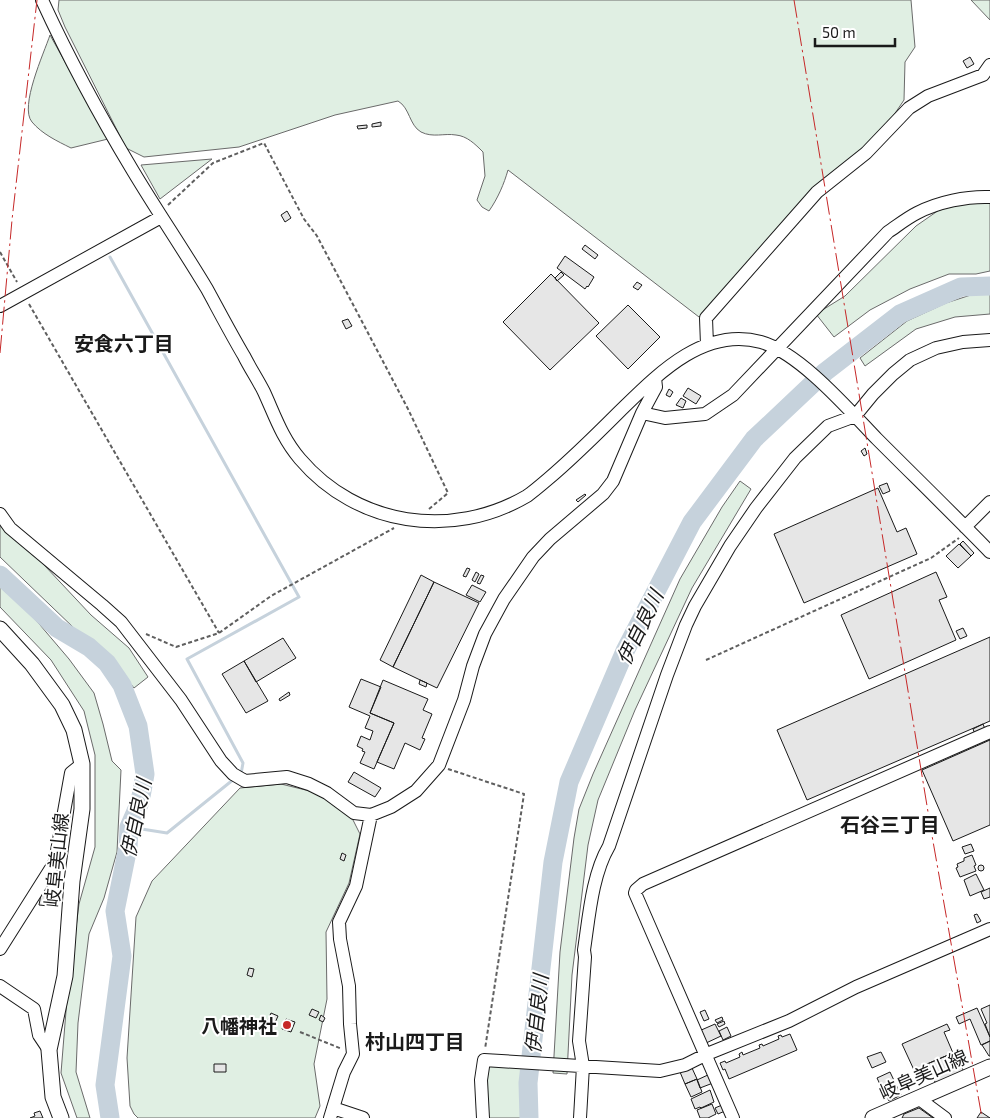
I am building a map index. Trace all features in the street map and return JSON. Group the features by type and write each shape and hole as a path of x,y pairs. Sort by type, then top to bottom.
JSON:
{"main road":[{"name":"岐阜美山線","path":"0,629 32,664 62,705 74,730 82,764 82,809 72,881 65,976 49,1050 54,1097 61,1118"},
{"name":"岐阜美山線","path":"873,1118 990,1067"}],"street":[{"path":"42,0 76,70 132,169 206,288 265,394 280,430 300,460 325,482 353,502 382,514 433,522 467,519 501,510 530,494 565,465 655,378 679,358 718,341 739,339 761,342 777,349 822,383 990,552"},
{"path":"707,346 706,318 817,192 866,153 909,108 928,96 988,75"},
{"path":"642,413 665,418 705,414 733,395 888,232 918,212 976,196 990,197"},
{"path":"0,306 160,215"},
{"path":"580,1118 578,1065 584,950 593,894 604,855 609,846 686,625 695,606 730,546 756,508 795,458 828,426 852,413 910,360 936,348 963,342 990,340"},
{"path":"0,514 10,528 121,622 181,700 221,761 233,774 245,781 286,777 309,784 327,793 354,813 371,815 391,807 416,791 439,765 464,700 472,666 485,634 504,599 533,557 550,539 602,494 613,481 642,413 656,387 655,378"},
{"path":"967,529 990,502"},
{"path":"733,1118 635,894 636,890 643,884 990,732"},
{"path":"0,949 55,862 71,773 82,764"},
{"path":"363,1118 331,1113 344,1072 353,1054 349,986 340,939 339,922 356,886 371,815"},
{"path":"483,1118 481,1080 489,1060 660,1071 685,1065 706,1054 789,1020 856,987 990,929"},
{"path":"0,986 34,1009 39,1035 49,1050"},
{"path":"918,1098 945,1118"}],"path":[{"path":"144,633 176,647 219,633 271,596 413,520 448,493 394,383 317,236 304,219 264,143 213,163 160,215"},
{"path":"0,252 219,633"},
{"path":"706,660 931,558 967,529"},
{"path":"439,765 524,794 489,1060"},
{"path":"300,1032 353,1054"}],"green space":[{"path":"59,0 911,0 915,47 905,62 904,100 881,134 699,317 508,170 500,191 489,211 482,207 477,200 485,176 483,152 464,137 430,135 421,132 398,101 335,115 239,147 144,157 126,148 65,27 58,10"},
{"path":"971,0 990,0 990,20"},
{"path":"50,35 108,139 71,148 45,134 32,122 28,105 30,93"},
{"path":"212,159 160,199 141,165"},
{"path":"968,202 990,202 990,271 976,274 949,274 910,289 870,310 834,337 816,314 845,296 916,226 939,210"},
{"path":"977,293 990,294 990,314 955,317 916,329 865,366 860,358 907,321 946,303"},
{"path":"740,481 751,489 692,588 635,710 598,800 588,845 572,975 567,1074 553,1073 560,952 579,809 680,579 722,507"},
{"path":"0,523 30,550 91,615 129,648 148,677 134,688 109,657 76,630 0,557"},
{"path":"0,587 29,612 69,659 94,693 112,761 121,770 117,852 104,898 89,934 78,1023 76,1072 90,1118 77,1118 61,1073 67,999 79,904 95,847 95,755 84,711 51,660 0,607"},
{"path":"281,784 322,794 353,820 360,834 349,883 326,932 327,999 314,1064 320,1106 315,1118 138,1118 130,1106 127,1058 136,917 152,881 240,788"},
{"path":"492,1065 521,1065 523,1118 488,1118 486,1071"}],"building":[{"path":"970,57 974,64 967,68 963,61"},
{"path":"381,122 381,126 372,127 372,124"},
{"path":"367,125 367,128 358,129 357,126"},
{"path":"287,211 291,218 285,222 281,215"},
{"path":"585,245 598,255 595,259 582,249"},
{"path":"565,256 594,277 588,287 585,289 557,268"},
{"path":"561,272 564,275 557,281 555,278"},
{"path":"551,274 599,323 550,370 503,322"},
{"path":"637,282 642,285 638,290 633,287"},
{"path":"628,305 660,337 628,369 596,336"},
{"path":"348,319 352,326 346,329 342,321"},
{"path":"688,388 701,396 696,404 683,396"},
{"path":"669,389 673,392 670,397 666,395"},
{"path":"681,398 686,401 683,408 676,405"},
{"path":"865,448 867,454 864,456 861,451"},
{"path":"887,483 890,491 883,494 879,486"},
{"path":"878,488 897,532 906,528 917,554 804,603 774,534"},
{"path":"585,494 578,502 576,500"},
{"path":"963,541 974,553 971,556 960,544"},
{"path":"959,544 971,556 958,568 946,556"},
{"path":"467,568 470,569 466,577 463,576"},
{"path":"476,572 479,574 475,582 472,580"},
{"path":"936,572 947,597 939,600 956,640 869,679 841,615"},
{"path":"421,575 434,582 393,667 380,660"},
{"path":"481,575 484,576 480,584 477,583"},
{"path":"434,582 479,603 437,688 393,667"},
{"path":"472,585 486,592 480,602 466,595"},
{"path":"963,628 967,636 960,639 956,631"},
{"path":"990,637 990,721 807,800 777,730"},
{"path":"283,638 296,658 256,682 244,661"},
{"path":"244,661 268,701 246,713 222,674"},
{"path":"361,679 381,687 370,713 394,723 374,769 360,763 365,752 357,746 361,736 370,740 373,731 365,728 370,716 349,707"},
{"path":"383,680 428,699 423,710 432,714 422,738 425,739 420,750 405,743 394,769 377,762 394,723 370,713"},
{"path":"420,680 427,683 426,687 419,684"},
{"path":"289,692 290,695 280,701 279,699"},
{"path":"983,724 985,729 975,734 973,729"},
{"path":"990,740 990,825 953,841 922,770"},
{"path":"354,772 381,788 375,797 348,782"},
{"path":"971,844 974,851 965,854 962,847"},
{"path":"342,853 346,855 344,861 340,859"},
{"path":"972,855 976,871 960,877 956,868 958,867 957,864 964,861 964,858"},
{"path":"981,865 984,868 981,871 978,868"},
{"path":"976,874 984,890 970,896 964,880"},
{"path":"990,888 990,897 984,899 981,892"},
{"path":"42,889 51,891 49,906 39,905"},
{"path":"977,914 981,921 977,923 974,915"},
{"path":"249,968 254,969 252,977 247,975"},
{"path":"990,1005 990,1037 981,1009"},
{"path":"977,1008 990,1037 990,1041 981,1045 970,1019 959,1024 956,1017"},
{"path":"312,1009 319,1012 316,1018 309,1015"},
{"path":"705,1010 709,1019 704,1021 700,1012"},
{"path":"271,1013 278,1016 274,1025 267,1022"},
{"path":"321,1015 325,1018 323,1022 319,1020"},
{"path":"722,1017 723,1020 717,1023 715,1020"},
{"path":"286,1019 295,1022 291,1032 282,1029"},
{"path":"724,1021 725,1024 719,1027 717,1024"},
{"path":"715,1024 721,1036 704,1044 699,1031"},
{"path":"947,1024 950,1030 944,1032 953,1053 927,1064 928,1066 914,1070 902,1044"},
{"path":"727,1027 731,1036 723,1040 719,1031"},
{"path":"790,1034 797,1050 729,1079 725,1069 723,1070 720,1063 725,1061 726,1063 740,1057 739,1054 742,1052 743,1055 760,1048 759,1045 762,1044 763,1046 779,1039 778,1036 781,1035 782,1037"},
{"path":"990,1041 990,1056 989,1056 982,1045"},
{"path":"881,1052 886,1062 872,1068 867,1057"},
{"path":"955,1052 964,1072 937,1083 935,1082 927,1064"},
{"path":"214,1064 226,1064 226,1072 214,1072"},
{"path":"692,1068 697,1079 685,1084 680,1072"},
{"path":"890,1072 901,1095 889,1101 877,1078"},
{"path":"710,1074 713,1083 700,1088 697,1080"},
{"path":"697,1079 702,1092 691,1097 685,1084"},
{"path":"710,1090 714,1102 695,1109 691,1099"},
{"path":"712,1104 716,1114 708,1118 700,1118 697,1110"},
{"path":"722,1105 725,1111 718,1114 715,1108"},
{"path":"919,1108 933,1118 902,1118 904,1114"},
{"path":"40,1111 43,1118 30,1118 35,1116 34,1113"},
{"path":"981,1112 990,1118 977,1118"}],"waterway":[{"path":"110,257 299,597 187,659 243,763 241,774"},
{"name":"伊自良川","path":"529,1118 528,1083 553,862 569,782 625,651 692,522 754,439 825,372 900,314 961,287 990,286"},
{"name":"伊自良川","path":"0,575 57,628 89,647 107,663 122,685 138,726 145,774 140,802 129,827 128,847 115,911 122,956 105,1085 110,1118"},
{"path":"129,827 167,833 234,779"}],"power":[{"path":"0,353 12,220 37,0"},
{"path":"794,0 931,830 982,1118"}],"place":[{"name":"八幡神社","path":"287,1025"}],"district":[{"name":"安食六丁目","path":"124,343"},
{"name":"石谷三丁目","path":"890,824"},
{"name":"村山四丁目","path":"415,1041"}]}
